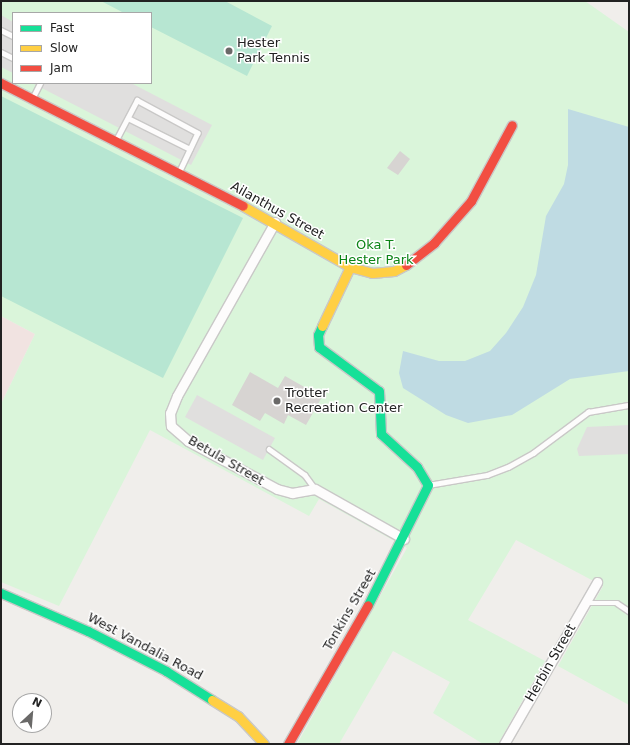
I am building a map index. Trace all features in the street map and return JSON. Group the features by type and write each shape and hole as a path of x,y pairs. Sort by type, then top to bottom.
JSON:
{"street":[{"name":"Ailanthus Street","path":"1,83 275,222 350,266 372,273 394,271 423,253 471,201 492,167 512,126"},
{"name":"Betula Street","path":"275,222 177,396 170,413 171,426 188,441 277,489 292,493 315,489"},
{"path":"350,266 318,335 319,347 379,391 380,434 417,467 428,485"},
{"name":"Tonkins Street","path":"288,744 404,539 428,485"},
{"path":"315,489 404,539"},
{"name":"Herbin Street","path":"504,744 597,582"},
{"name":"West Vandalia Road","path":"1,593 88,631 166,671 238,716 264,744"}],"lane":[{"path":"1,30 12,36"},
{"path":"1,52 12,58"},
{"path":"32,99 40,84"},
{"path":"115,141 137,100 198,133 179,174"},
{"path":"128,118 190,149"},
{"path":"428,485 487,475 508,467 533,453 588,412 629,405"},
{"path":"269,449 305,475 315,489"},
{"path":"585,603 617,603 629,611"}],"shaded area":[{"path":"1,15 12,21 12,72 1,67"},
{"path":"34,84 133,84 212,125 191,165"},
{"path":"1,316 35,334 1,404"},
{"path":"197,395 275,438 263,460 185,417"},
{"path":"629,425 629,454 579,456 577,449 587,427"}],"green space":[{"name":"Oka T. Hester Park","path":"1,1 585,1 629,32 629,705 558,666 603,586 516,540 468,620 545,661 498,744 483,744 433,713 450,682 393,651 339,744 297,744 407,548 319,499 309,516 150,430 59,606 1,582 1,404 35,334 1,316"},
{"name":"Hester Park Tennis","path":"101,1 225,1 272,26 247,76 152,28 152,12 122,12"},
{"path":"1,96 243,218 163,378 1,296"}],"water":[{"path":"568,109 629,127 629,371 570,379 512,415 468,423 446,415 403,388 399,373 403,351 439,361 465,361 490,351 506,333 523,307 536,275 546,216 564,184 568,165"}],"building":[{"path":"400,151 410,159 398,175 387,168"},
{"name":"Trotter Recreation Center","path":"250,372 278,388 285,376 322,397 306,425 288,415 284,424 265,413 260,421 232,405"}],"traffic: fast":[{"path":"322,326 318,335 319,347 379,391 381,434 417,467 428,485 368,605"},
{"path":"1,593 88,631 166,671 212,700"}],"traffic: slow":[{"path":"243,206 350,267 372,273 394,271 406,265"},
{"path":"322,326 350,267"},
{"path":"212,700 238,716 264,744"}],"traffic: jam":[{"path":"1,83 243,206"},
{"path":"406,265 434,243 471,201 512,125"},
{"path":"288,744 368,605"}],"place":[{"name":"Hester Park Tennis","path":"229,51"},
{"name":"Trotter Recreation Center","path":"277,401"}]}
